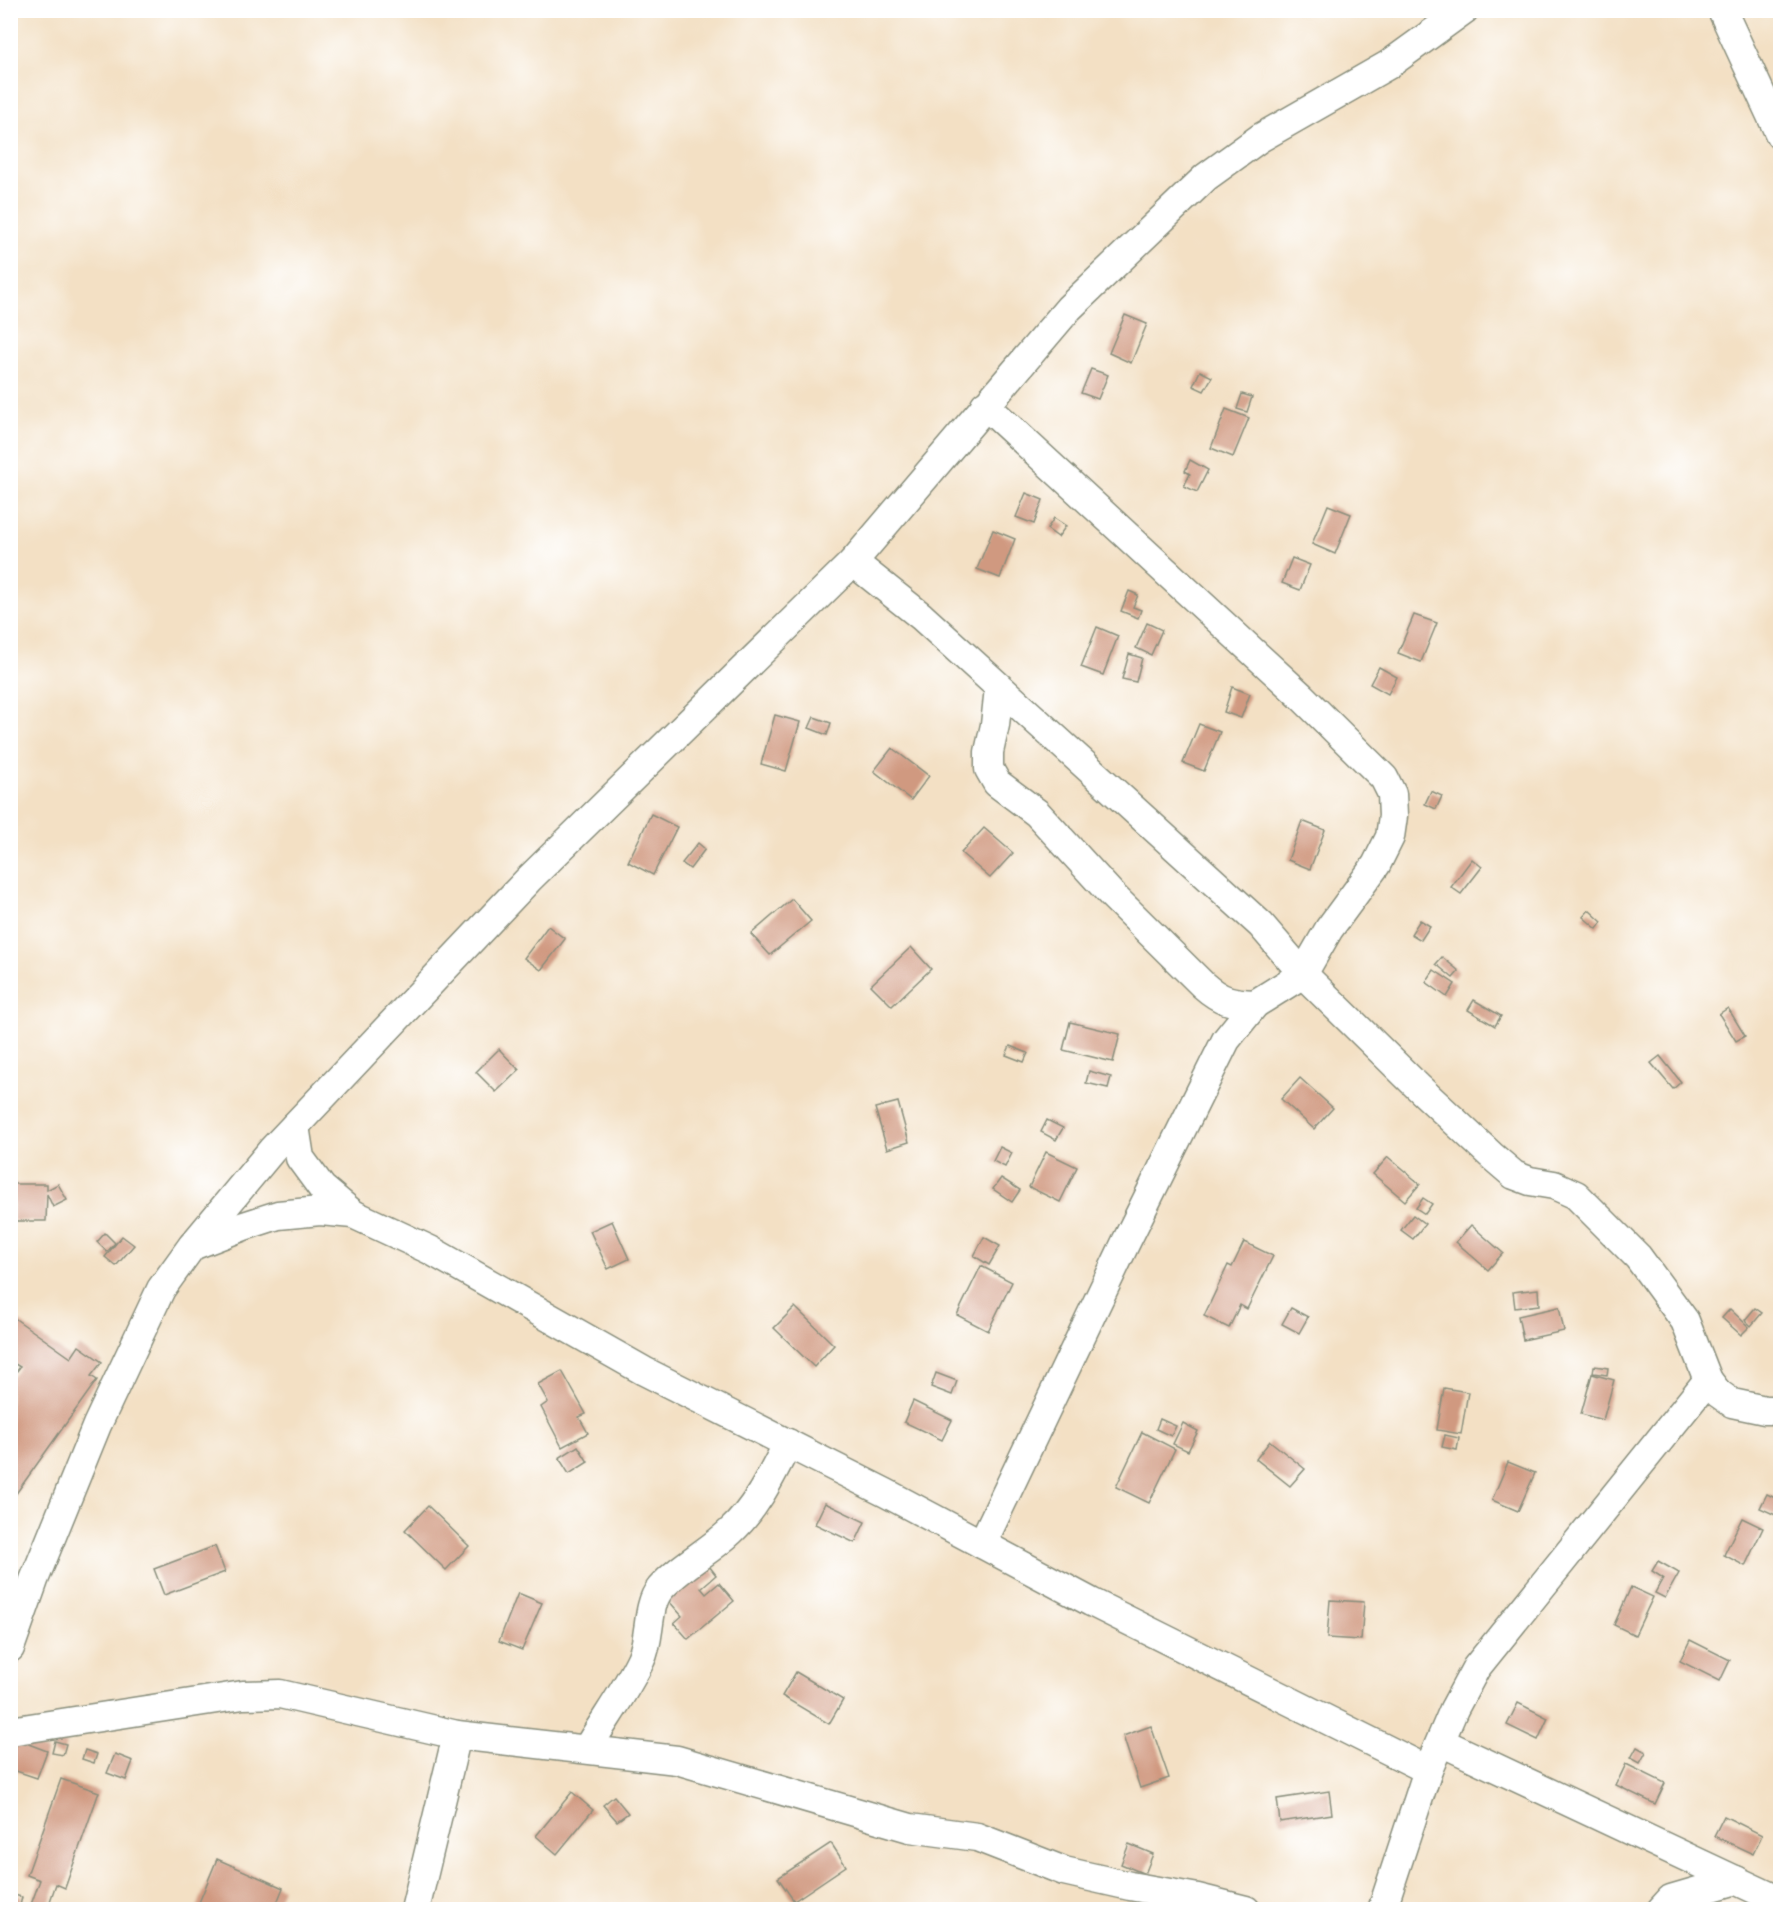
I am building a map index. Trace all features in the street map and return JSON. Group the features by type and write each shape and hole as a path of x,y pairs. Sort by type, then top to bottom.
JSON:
{"street":[{"path":"10,1648 34,1580 97,1425 161,1289 192,1246 272,1150 528,880 853,562 1069,308 1206,177 1260,138 1388,65 1464,10"},
{"path":"1722,10 1780,135"},
{"path":"982,1544 1226,1040 1254,1004 1303,974 1329,928 1376,865 1390,837 1393,816 1392,794 1384,778 1301,696 985,405"},
{"path":"853,562 921,616 1261,925 1303,974 1417,1086 1514,1175 1530,1181 1554,1185 1576,1195 1638,1257 1685,1321 1708,1380 1718,1392 1732,1403 1765,1410 1780,1410"},
{"path":"999,687 995,725 989,752 989,769 997,783 1036,813 1112,895 1218,997 1235,1004 1254,1004"},
{"path":"1218,997 1226,1040"},
{"path":"294,1126 300,1158 322,1188 353,1214 430,1250 644,1371 788,1443 1101,1607 1428,1770"},
{"path":"192,1246 278,1215 320,1211 353,1214"},
{"path":"1382,1910 1428,1770 1462,1692 1476,1668 1708,1380"},
{"path":"587,1749 642,1658 658,1591 731,1531 752,1508 767,1485 788,1443"},
{"path":"10,1731 243,1695 280,1694 457,1735 677,1760 910,1828 977,1837 1064,1871 1246,1910"},
{"path":"415,1910 457,1735"},
{"path":"1441,1742 1780,1901"},
{"path":"1661,1910 1671,1899 1736,1880"}],"building":[{"path":"1125,315 1147,324 1131,363 1109,353"},
{"path":"1091,369 1108,375 1098,399 1081,393"},
{"path":"1200,371 1212,377 1204,391 1193,386"},
{"path":"1242,394 1252,397 1247,412 1237,409"},
{"path":"1226,409 1249,418 1233,457 1211,448"},
{"path":"1190,460 1208,470 1197,492 1184,486 1190,474 1185,471"},
{"path":"1026,493 1043,500 1034,524 1016,517"},
{"path":"1328,505 1351,514 1335,554 1312,544"},
{"path":"1054,518 1066,526 1058,537 1047,529"},
{"path":"993,530 1015,539 1000,578 977,569"},
{"path":"1292,558 1310,565 1300,590 1282,583"},
{"path":"1129,591 1138,595 1133,607 1141,610 1138,618 1121,611"},
{"path":"1414,615 1437,623 1421,662 1398,653"},
{"path":"1147,623 1162,630 1151,655 1136,648"},
{"path":"1097,627 1118,636 1103,675 1081,667"},
{"path":"1129,654 1142,658 1136,682 1122,679"},
{"path":"1379,667 1397,677 1388,694 1370,684"},
{"path":"1232,687 1250,694 1241,718 1224,712"},
{"path":"775,715 800,722 786,771 761,764"},
{"path":"814,717 831,723 827,735 809,728"},
{"path":"1199,724 1220,732 1204,771 1183,763"},
{"path":"892,748 929,776 911,800 874,771"},
{"path":"1431,791 1442,796 1436,809 1425,804"},
{"path":"651,814 677,827 653,875 628,862"},
{"path":"1302,821 1325,830 1310,869 1288,860"},
{"path":"984,828 1013,853 990,878 961,853"},
{"path":"698,843 705,849 690,869 682,863"},
{"path":"1472,859 1482,867 1461,894 1451,887"},
{"path":"792,899 811,921 770,955 751,934"},
{"path":"1589,910 1602,922 1597,929 1583,917"},
{"path":"1420,920 1430,926 1421,940 1411,934"},
{"path":"548,926 565,939 541,970 524,958"},
{"path":"911,947 931,969 892,1006 871,985"},
{"path":"1442,957 1459,971 1453,978 1436,964"},
{"path":"1434,970 1455,984 1447,997 1426,982"},
{"path":"1474,1000 1501,1016 1495,1026 1468,1010"},
{"path":"1728,1008 1745,1036 1736,1041 1719,1014"},
{"path":"1070,1022 1120,1034 1113,1062 1063,1050"},
{"path":"1010,1046 1028,1053 1024,1062 1006,1055"},
{"path":"499,1049 519,1070 496,1092 476,1072"},
{"path":"1660,1056 1681,1082 1673,1089 1651,1063"},
{"path":"1089,1071 1111,1077 1108,1088 1086,1083"},
{"path":"1300,1078 1333,1108 1314,1129 1281,1099"},
{"path":"898,1102 909,1142 887,1149 875,1108"},
{"path":"1047,1120 1063,1128 1056,1140 1041,1132"},
{"path":"1000,1147 1012,1153 1005,1167 993,1161"},
{"path":"1046,1152 1077,1167 1060,1202 1029,1187"},
{"path":"1388,1157 1420,1184 1405,1201 1373,1174"},
{"path":"1001,1178 1020,1190 1012,1202 993,1189"},
{"path":"13,1184 47,1184 47,1190 58,1184 67,1200 53,1207 47,1194 46,1221 13,1221"},
{"path":"1423,1198 1432,1204 1425,1214 1416,1208"},
{"path":"1413,1215 1425,1224 1413,1239 1401,1230"},
{"path":"612,1221 629,1259 608,1269 590,1231"},
{"path":"1471,1225 1503,1253 1488,1270 1456,1242"},
{"path":"105,1233 115,1243 107,1252 97,1242"},
{"path":"122,1236 134,1245 116,1266 105,1257"},
{"path":"984,1237 1000,1246 989,1265 974,1256"},
{"path":"1244,1242 1273,1256 1247,1309 1240,1305 1229,1328 1204,1316 1228,1265 1232,1267"},
{"path":"981,1266 1012,1282 988,1331 957,1315"},
{"path":"1538,1289 1539,1305 1515,1308 1513,1292"},
{"path":"795,1307 834,1345 814,1367 774,1328"},
{"path":"1559,1307 1564,1331 1523,1340 1518,1316"},
{"path":"1291,1308 1308,1317 1299,1333 1282,1324"},
{"path":"1755,1308 1762,1313 1751,1326 1745,1320"},
{"path":"1730,1309 1749,1327 1741,1335 1722,1318"},
{"path":"10,1315 71,1358 79,1346 102,1362 91,1376 97,1380 15,1495 10,1492 10,1380 20,1367 10,1361"},
{"path":"1594,1366 1608,1368 1607,1375 1593,1373"},
{"path":"562,1371 586,1414 579,1417 588,1433 562,1447 541,1407 548,1402 538,1384"},
{"path":"936,1373 957,1381 952,1395 931,1387"},
{"path":"1592,1374 1614,1380 1603,1420 1581,1414"},
{"path":"1444,1388 1468,1392 1461,1434 1437,1430"},
{"path":"913,1401 952,1420 942,1440 904,1422"},
{"path":"1160,1419 1176,1426 1171,1436 1156,1429"},
{"path":"1183,1423 1198,1431 1188,1451 1173,1444"},
{"path":"1142,1432 1175,1449 1149,1503 1116,1487"},
{"path":"1445,1435 1459,1438 1457,1450 1442,1447"},
{"path":"1270,1441 1305,1469 1290,1486 1256,1459"},
{"path":"578,1446 588,1462 569,1474 559,1458"},
{"path":"1508,1462 1535,1473 1518,1511 1492,1500"},
{"path":"1767,1494 1779,1500 1780,1497 1780,1517 1760,1508"},
{"path":"825,1503 865,1522 855,1543 815,1524"},
{"path":"428,1506 469,1546 446,1570 405,1530"},
{"path":"1742,1518 1763,1528 1745,1566 1724,1555"},
{"path":"215,1546 225,1572 164,1595 154,1569"},
{"path":"702,1557 716,1575 701,1588 706,1594 719,1583 734,1601 688,1639 674,1623 682,1616 661,1592"},
{"path":"1658,1561 1679,1573 1665,1598 1655,1593 1663,1578 1652,1571"},
{"path":"1631,1587 1653,1597 1635,1635 1614,1625"},
{"path":"518,1593 542,1603 522,1650 499,1641"},
{"path":"1330,1600 1364,1602 1361,1640 1327,1638"},
{"path":"1690,1640 1730,1660 1720,1681 1680,1661"},
{"path":"796,1672 843,1700 829,1724 782,1696"},
{"path":"1518,1703 1548,1718 1538,1740 1507,1725"},
{"path":"1151,1726 1169,1778 1140,1788 1123,1736"},
{"path":"10,1737 47,1751 37,1778 10,1769"},
{"path":"55,1741 66,1744 63,1755 52,1753"},
{"path":"1637,1747 1646,1752 1640,1763 1631,1758"},
{"path":"85,1750 97,1754 94,1763 82,1759"},
{"path":"115,1754 133,1761 126,1780 107,1773"},
{"path":"1626,1764 1665,1783 1655,1804 1616,1785"},
{"path":"61,1779 99,1792 65,1888 56,1884 47,1910 29,1910 40,1880 27,1875"},
{"path":"1329,1791 1332,1814 1280,1822 1277,1799"},
{"path":"572,1792 593,1810 557,1854 536,1836"},
{"path":"614,1796 628,1813 617,1821 603,1805"},
{"path":"1724,1816 1762,1835 1753,1854 1714,1836"},
{"path":"831,1843 846,1866 794,1901 778,1878"},
{"path":"1129,1844 1153,1854 1145,1874 1121,1864"},
{"path":"217,1859 283,1888 274,1910 196,1910"},
{"path":"10,1894 22,1897 19,1910 10,1910"}]}
